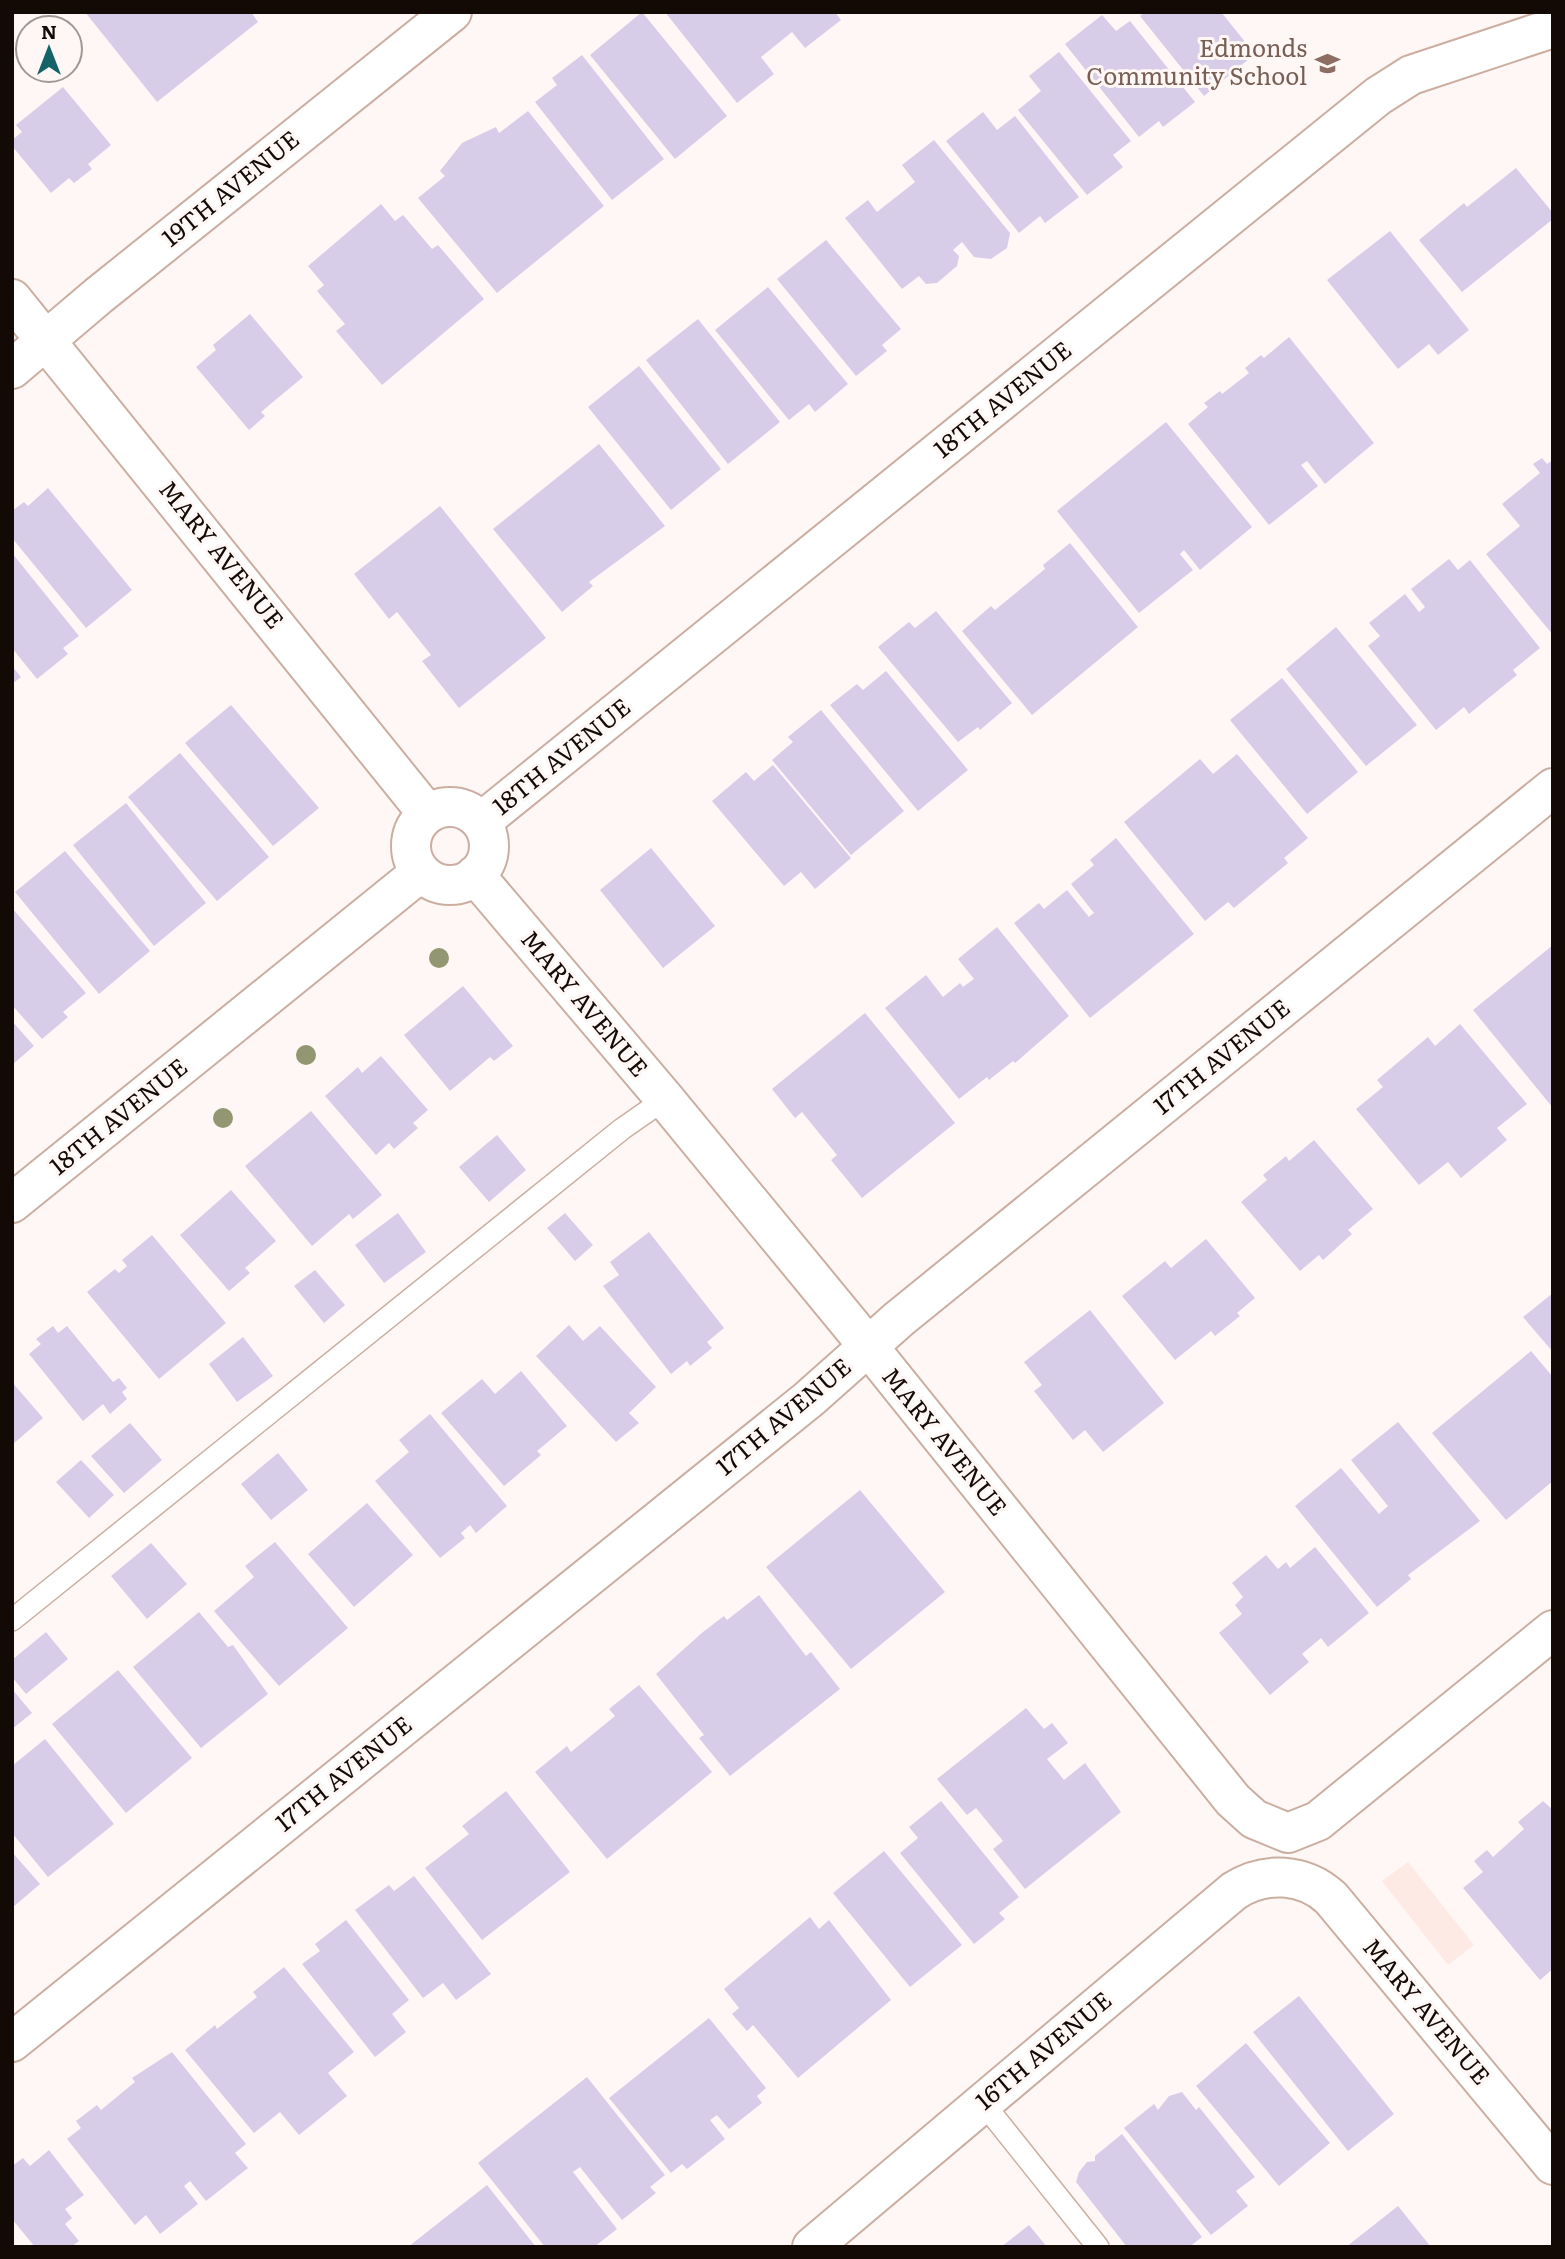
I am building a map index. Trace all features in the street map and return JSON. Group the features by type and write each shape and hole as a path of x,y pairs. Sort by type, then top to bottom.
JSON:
{"street":[{"name":"19TH AVENUE","path":"12,369 109,287 452,12"},
{"name":"18TH AVENUE","path":"481,822 1378,96 1411,75 1553,28"},
{"name":"MARY AVENUE","path":"12,299 427,813"},
{"name":"17TH AVENUE","path":"12,2042 809,1399 868,1346 1553,788"},
{"path":"450,806 472,813 481,822 487,832 488,856 475,875 453,884 430,880 414,863 411,841 414,830 427,813 450,806"},
{"name":"18TH AVENUE","path":"12,1203 421,872"},
{"name":"MARY AVENUE","path":"475,875 665,1099 868,1346 1233,1800 1254,1819 1288,1833 1318,1821 1553,1630"},
{"name":"MARY AVENUE","path":"1286,1876 1320,1888 1331,1898 1553,2165"},
{"name":"16TH AVENUE","path":"811,2247 1234,1891 1246,1883 1286,1876"}],"lane":[{"path":"12,1620 622,1129 665,1099"},
{"path":"983,2103 1098,2247"}],"shaded area":[{"path":"1408,1862 1474,1945 1448,1965 1382,1881"}],"building":[{"path":"85,12 251,12 258,22 157,102"},
{"path":"642,12 727,116 675,159 590,55"},
{"path":"665,12 835,12 841,20 805,48 792,32 761,57 774,74 737,103"},
{"path":"1145,12 1221,12 1255,54 1204,96 1140,16"},
{"path":"1102,15 1116,31 1130,21 1195,102 1163,127 1159,121 1139,137 1065,44"},
{"path":"1059,52 1131,141 1113,155 1123,167 1087,195 1018,110 1041,91 1029,76"},
{"path":"582,55 664,159 612,200 535,102 557,85 552,78"},
{"path":"63,87 111,145 88,164 92,169 74,183 69,178 51,193 12,146 12,140 22,132 16,125"},
{"path":"528,111 604,206 497,293 418,198 445,176 440,171 462,143 496,127 499,133"},
{"path":"983,112 997,130 1015,116 1079,197 1045,223 1040,216 1019,233 946,141"},
{"path":"934,140 1010,233 1007,248 991,259 974,257 962,242 953,250 959,256 957,266 937,283 926,284 919,276 902,289 845,218 868,200 877,212 915,182 902,165"},
{"path":"1516,168 1553,213 1553,219 1462,292 1419,240 1464,203 1467,207"},
{"path":"381,204 395,221 403,215 432,249 438,245 484,299 382,385 336,331 345,324 317,291 324,285 308,266"},
{"path":"1390,231 1469,330 1438,355 1429,344 1398,369 1327,280"},
{"path":"826,240 901,329 882,345 887,351 856,376 777,279"},
{"path":"768,287 848,384 815,412 809,404 789,420 715,330"},
{"path":"250,314 303,377 261,412 265,416 249,430 196,367 216,350 213,345"},
{"path":"698,319 780,422 728,464 646,360"},
{"path":"1289,337 1374,443 1325,484 1307,461 1301,465 1318,486 1269,525 1188,424 1208,407 1204,403 1220,391 1222,394 1249,373 1245,368 1261,355 1264,358"},
{"path":"639,366 721,469 671,510 588,407"},
{"path":"1166,422 1252,527 1200,570 1184,550 1180,554 1193,570 1139,613 1057,511"},
{"path":"599,444 665,526 589,582 593,586 562,612 493,529"},
{"path":"1542,458 1547,464 1553,460 1553,635 1486,554 1520,526 1502,504 1540,473 1533,464"},
{"path":"48,488 132,590 86,628 12,538 12,511 24,502 28,506"},
{"path":"440,506 546,638 459,708 422,661 431,655 397,612 389,619 354,574"},
{"path":"1070,543 1138,627 1032,715 962,631 991,606 995,610 1045,569 1043,565"},
{"path":"12,553 79,636 63,648 68,654 37,679 12,648"},
{"path":"1449,559 1458,570 1470,560 1540,648 1513,670 1517,675 1469,714 1464,707 1436,730 1368,646 1380,636 1369,623 1405,594 1419,612 1425,607 1411,589"},
{"path":"936,611 1012,703 980,730 978,727 958,742 878,647 909,622 915,628"},
{"path":"1336,627 1417,725 1366,766 1286,669"},
{"path":"12,666 21,677 12,684"},
{"path":"886,671 968,770 918,811 830,705 857,684 863,690"},
{"path":"1282,678 1358,772 1307,814 1230,720"},
{"path":"231,705 319,808 273,846 185,743"},
{"path":"821,710 904,811 851,855 772,760 793,742 788,737"},
{"path":"180,753 269,857 217,901 128,797"},
{"path":"1237,754 1308,838 1284,858 1288,863 1234,908 1228,902 1205,921 1124,822 1200,759 1213,774"},
{"path":"773,765 851,858 815,889 801,872 784,886 712,801 746,772 754,781"},
{"path":"126,803 206,903 154,946 73,845"},
{"path":"1116,838 1194,934 1090,1018 1014,923 1039,903 1044,909 1067,890 1089,917 1094,913 1071,884 1094,865 1090,860"},
{"path":"651,848 715,926 663,968 600,890"},
{"path":"65,851 150,951 99,994 15,892"},
{"path":"12,908 86,993 63,1012 68,1017 42,1039 12,1005"},
{"path":"997,927 1069,1016 1015,1063 1013,1061 989,1080 987,1077 959,1099 885,1008 926,975 943,997 960,983 963,987 974,979 958,959"},
{"path":"1553,945 1553,1108 1473,1010"},
{"path":"463,986 513,1046 494,1061 490,1057 450,1091 404,1035"},
{"path":"865,1013 955,1123 862,1198 831,1160 837,1155 802,1112 795,1118 772,1089"},
{"path":"12,1021 34,1046 12,1065"},
{"path":"1460,1024 1527,1104 1497,1128 1507,1140 1461,1178 1448,1162 1419,1185 1356,1109 1383,1087 1377,1080 1428,1037 1435,1046"},
{"path":"381,1056 428,1110 413,1123 418,1128 394,1149 389,1143 376,1155 325,1096 358,1067 362,1073"},
{"path":"311,1111 382,1195 353,1219 349,1214 312,1246 245,1166"},
{"path":"497,1135 526,1170 489,1202 459,1167"},
{"path":"1314,1140 1373,1209 1348,1230 1352,1234 1323,1260 1319,1255 1300,1271 1241,1202 1267,1180 1263,1175 1286,1156 1289,1161"},
{"path":"231,1190 276,1241 245,1268 250,1273 229,1291 180,1235"},
{"path":"398,1213 426,1252 384,1283 355,1245"},
{"path":"565,1213 593,1245 575,1261 547,1228"},
{"path":"649,1232 724,1328 707,1342 712,1348 690,1366 687,1361 671,1374 603,1286 619,1275 610,1262"},
{"path":"152,1235 226,1323 159,1379 87,1292 115,1269 119,1273 127,1266 122,1260"},
{"path":"1206,1239 1255,1298 1237,1313 1240,1316 1215,1336 1211,1331 1175,1360 1122,1296 1165,1261 1171,1268"},
{"path":"315,1270 345,1305 324,1323 294,1286"},
{"path":"1553,1293 1553,1352 1523,1317"},
{"path":"1090,1310 1164,1403 1103,1452 1085,1430 1073,1440 1034,1391 1042,1385 1024,1362"},
{"path":"569,1325 583,1341 600,1326 656,1387 629,1413 639,1423 616,1442 536,1356"},
{"path":"53,1326 58,1333 67,1326 113,1382 119,1378 127,1388 122,1392 127,1399 110,1414 103,1404 83,1421 29,1354 41,1344 36,1339"},
{"path":"243,1337 273,1376 237,1402 209,1364"},
{"path":"1531,1351 1553,1377 1553,1481 1506,1520 1432,1433"},
{"path":"521,1371 567,1426 537,1451 541,1455 504,1486 441,1413 482,1379 495,1394"},
{"path":"12,1382 43,1418 12,1445"},
{"path":"430,1414 507,1506 476,1533 470,1525 461,1533 465,1538 440,1558 375,1481 409,1452 399,1440"},
{"path":"1398,1422 1480,1521 1408,1575 1411,1579 1377,1607 1295,1506 1341,1468 1379,1514 1388,1506 1351,1460"},
{"path":"130,1423 162,1460 124,1493 91,1456"},
{"path":"278,1453 308,1490 271,1520 241,1484"},
{"path":"81,1460 114,1495 89,1518 56,1482"},
{"path":"860,1490 945,1592 851,1669 766,1567"},
{"path":"367,1503 413,1555 354,1607 308,1554"},
{"path":"275,1542 348,1628 279,1686 214,1611 254,1577 245,1566"},
{"path":"151,1543 187,1584 147,1619 111,1576"},
{"path":"1315,1547 1369,1613 1328,1647 1321,1638 1302,1654 1309,1662 1270,1695 1219,1633 1242,1614 1235,1605 1243,1597 1232,1583 1266,1555 1278,1569 1286,1562 1290,1568"},
{"path":"759,1595 806,1656 811,1652 840,1689 730,1776 699,1738 704,1735 656,1674 703,1632 724,1616 727,1620"},
{"path":"199,1612 228,1647 233,1645 268,1694 201,1748 133,1667"},
{"path":"46,1632 68,1659 26,1694 12,1677 12,1660"},
{"path":"118,1670 192,1758 126,1813 52,1724"},
{"path":"639,1685 712,1772 607,1859 535,1772 567,1746 571,1752 615,1716 609,1709"},
{"path":"12,1689 32,1713 12,1729"},
{"path":"1026,1708 1044,1729 1052,1723 1068,1743 1047,1759 1064,1780 1085,1763 1121,1812 1025,1889 993,1849 1003,1841 976,1808 967,1815 937,1779"},
{"path":"45,1739 114,1824 48,1877 12,1833 12,1766"},
{"path":"506,1791 570,1872 482,1940 425,1868 469,1834 462,1826"},
{"path":"941,1801 1019,1897 999,1913 1005,1919 974,1944 900,1853 918,1838 909,1827"},
{"path":"1543,1801 1553,1810 1553,1969 1540,1980 1463,1888 1483,1872 1474,1861 1487,1850 1493,1857 1524,1829 1518,1822"},
{"path":"884,1851 962,1945 910,1987 833,1893"},
{"path":"12,1852 40,1884 12,1908"},
{"path":"414,1876 491,1974 456,2000 443,1983 423,1998 355,1910 389,1885 394,1891"},
{"path":"810,1917 819,1929 829,1920 891,2000 798,2078 753,2025 747,2031 732,2014 739,2008 724,1989"},
{"path":"346,1920 409,2000 392,2014 406,2032 375,2057 302,1964 320,1951 315,1944"},
{"path":"284,1967 354,2052 328,2073 347,2096 299,2135 280,2112 254,2133 185,2050 215,2025 217,2029 257,1997 253,1992"},
{"path":"1299,1996 1394,2114 1348,2151 1253,2032"},
{"path":"709,2018 766,2088 757,2096 762,2103 729,2129 717,2115 710,2120 725,2139 687,2169 682,2164 671,2173 609,2098"},
{"path":"1246,2043 1330,2143 1279,2186 1196,2086"},
{"path":"172,2052 246,2144 235,2153 248,2168 206,2201 190,2181 184,2186 198,2204 160,2234 146,2215 135,2225 67,2139 81,2128 76,2121 97,2105 101,2110 135,2082 132,2078"},
{"path":"587,2077 665,2175 650,2187 656,2193 622,2220 580,2167 573,2172 617,2229 594,2247 545,2247 478,2163"},
{"path":"1182,2092 1196,2110 1199,2107 1255,2177 1236,2191 1248,2206 1211,2235 1124,2128 1154,2104 1158,2110 1169,2096"},
{"path":"1122,2134 1202,2237 1189,2247 1127,2247 1076,2182 1079,2172 1087,2162 1095,2161 1095,2156"},
{"path":"49,2150 84,2195 65,2209 72,2218 65,2224 79,2241 71,2247 35,2247 12,2219 12,2166 23,2158 30,2166"},
{"path":"487,2185 536,2247 408,2247 432,2228"},
{"path":"1398,2206 1431,2247 1346,2247"},
{"path":"1029,2225 1047,2247 1001,2247"}],"place":[{"name":"Edmonds Community School","path":"1327,63"}]}
